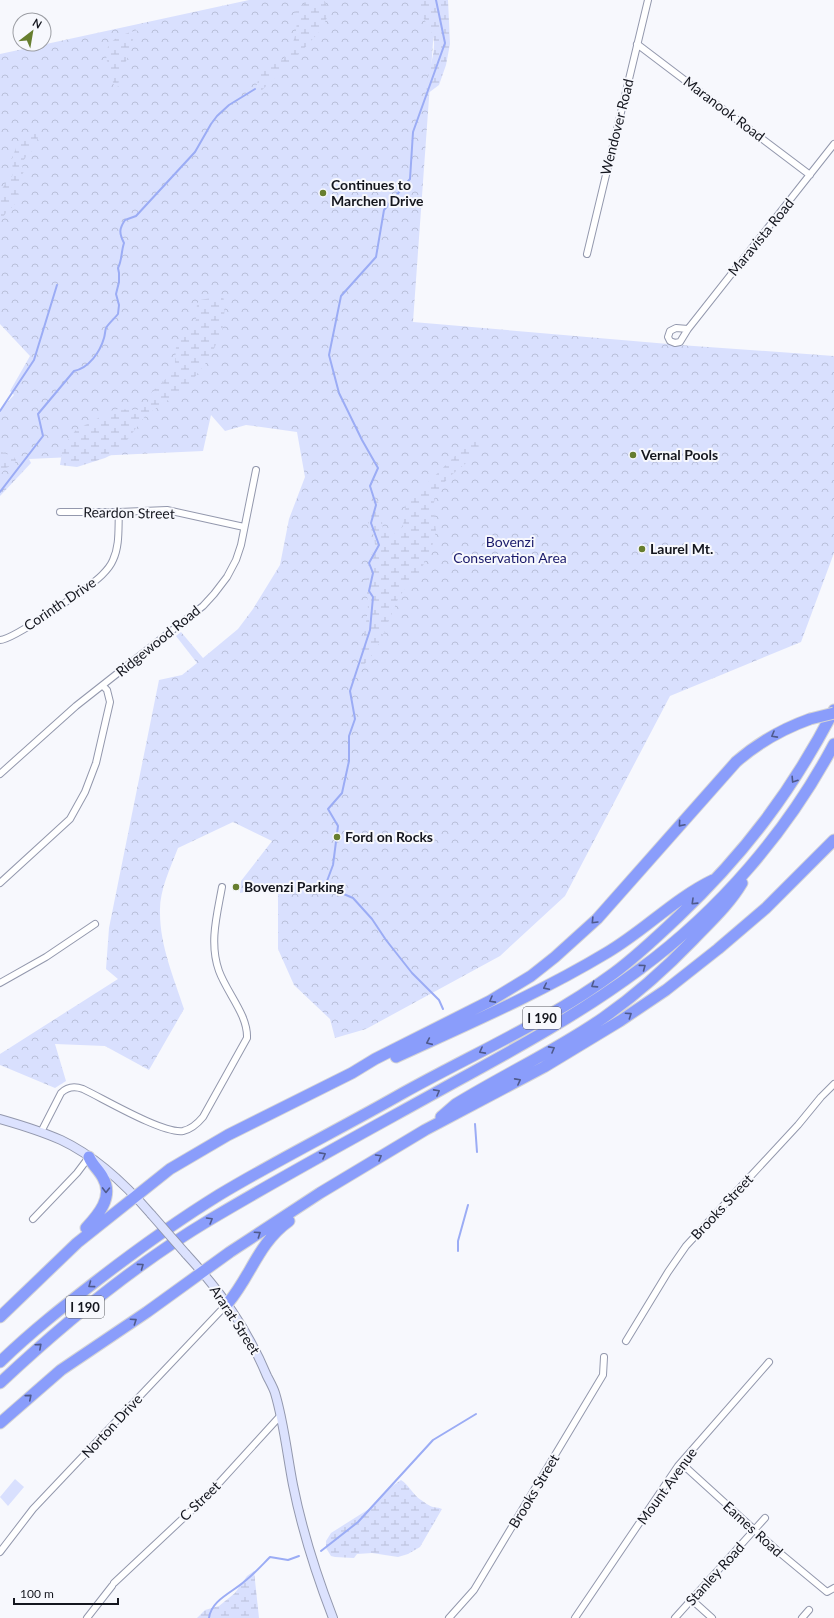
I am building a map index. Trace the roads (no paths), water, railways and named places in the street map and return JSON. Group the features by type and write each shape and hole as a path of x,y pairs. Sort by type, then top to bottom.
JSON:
{"highway":[{"path":"0,1317 88,1233 170,1169 214,1142 352,1073 375,1059 490,1001 531,976 555,957 596,919 736,762 774,734 810,719 834,712"},
{"name":"I 190","path":"0,1362 38,1327 73,1298 142,1246 208,1202 281,1160 561,1007 614,973 660,934 720,876 747,845 781,800 808,758 834,712"},
{"name":"I 190","path":"0,1383 40,1345 88,1304 163,1250 210,1220 318,1158 525,1045 580,1011 621,983 666,949 729,890 754,861 784,823 807,790 834,744"},
{"path":"0,1423 61,1370 320,1193 425,1130 544,1067 620,1021 666,990 718,949 766,908 834,840"},
{"path":"425,1130 456,1104 565,1042 603,1018 636,993 676,958 734,896 754,861"},
{"path":"352,1073 365,1071 571,975 622,944 692,890 720,876"},
{"path":"61,1258 99,1213 107,1192 107,1185 103,1177 91,1162 89,1157"},
{"path":"228,1303 235,1294 264,1245 274,1233 308,1208 320,1193"}],"main road":[{"name":"Ararat Street","path":"0,1119 41,1132 62,1141 89,1157 136,1196 203,1272 228,1303 262,1363 274,1392 286,1437 292,1483 302,1528 317,1576 333,1618"}],"street":[{"name":"Wendover Road","path":"587,254 648,0"},
{"name":"Maranook Road","path":"637,44 810,175"},
{"name":"Maravista Road","path":"688,329 834,144"},
{"name":"Ridgewood Road","path":"0,774 54,728 76,706 203,606 214,594 236,560 241,545 256,470"},
{"name":"Reardon Street","path":"60,512 168,510 244,528"},
{"name":"Corinth Drive","path":"0,640 37,621 90,586 103,574 113,562 118,549 119,512"},
{"path":"0,883 70,819 85,792 96,763 110,702 107,690 102,686"},
{"path":"41,1132 60,1095 65,1090 73,1087 83,1089 170,1130 187,1130 203,1117 247,1038 244,1022 221,975 214,950 215,925 222,887"},
{"path":"0,983 46,957 95,924"},
{"name":"Brooks Street","path":"626,1341 668,1272 686,1246 796,1128 821,1097 834,1084"},
{"path":"33,1219 77,1173 89,1157"},
{"name":"Norton Drive","path":"0,1552 33,1509 228,1303"},
{"name":"Brooks Street","path":"449,1618 474,1590 552,1462 603,1375 604,1357"},
{"name":"Mount Avenue","path":"576,1618 681,1463 769,1362"},
{"name":"C Street","path":"87,1618 113,1584 209,1494 281,1415"},
{"name":"Eames Road","path":"681,1463 754,1530 827,1592 834,1588"},
{"name":"Stanley Road","path":"675,1618 766,1518"},
{"path":"692,1600 712,1618"},
{"path":"802,1618 809,1610"}],"waterway":[{"path":"436,0 445,43 413,132 410,179 384,210 376,257 341,296 329,355 339,393 362,440 378,468 370,486 376,505 371,523 379,545 369,563 373,573 369,591 373,597 370,630 350,691 355,719 349,736 349,761 342,793 328,809 338,826 333,865 327,881 339,892 353,898 372,919 386,940 412,973 439,1000 443,1009"},
{"path":"0,492 43,436 38,414 74,371 84,367 93,359 102,343 106,328 118,314 119,305 116,294 119,282 118,268 124,243 120,231 125,220 136,216 195,152 217,116 229,105 255,89"},
{"path":"0,411 34,360 57,285"},
{"path":"475,1124 477,1152"},
{"path":"458,1251 458,1241 468,1205"},
{"path":"321,1551 358,1522 433,1440 476,1414"},
{"path":"209,1618 218,1601 240,1585 270,1557 288,1560 299,1556"}],"place":[{"name":"Continues to Marchen Drive","path":"323,193"},
{"name":"Vernal Pools","path":"633,455"},
{"name":"Laurel Mt.","path":"642,549"},
{"name":"Ford on Rocks","path":"337,837"},
{"name":"Bovenzi Parking","path":"236,887"}],"park label":[{"name":"Bovenzi Conservation Area","path":"510,550"}]}
